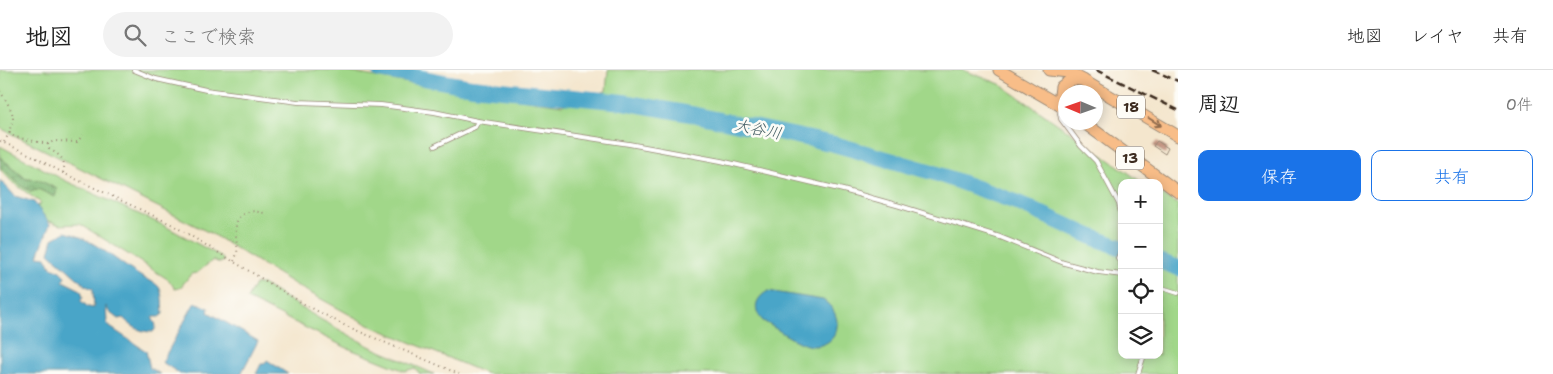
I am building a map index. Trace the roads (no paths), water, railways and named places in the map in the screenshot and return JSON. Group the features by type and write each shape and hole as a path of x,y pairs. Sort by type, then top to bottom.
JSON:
{"main road":[{"path":"1000,70 1058,104"},
{"name":"18","path":"1049,70 1069,72 1178,136"},
{"path":"1064,85 1072,79 1083,80"},
{"name":"13","path":"1094,130 1178,192"}],"lane":[{"path":"134,70 171,83 222,92 298,102 381,105 434,112 478,121 629,144 765,171 900,206 1000,237 1064,262 1098,272 1118,274"},
{"path":"434,146 474,127 478,121"},
{"path":"1069,130 1081,146 1096,161 1118,202"},
{"path":"1163,289 1178,293"},
{"path":"1138,374 1143,359"}],"water":[{"path":"0,180 15,196 34,202 50,224 38,256 46,257 51,267 59,270 65,276 63,281 81,290 83,297 80,300 88,307 94,308 93,289 86,286 49,253 53,239 65,232 96,245 159,287 162,296 163,314 159,317 152,317 156,326 153,332 136,328 123,318 118,319 109,312 106,306 107,323 110,327 146,351 150,368 160,374 0,374"},
{"path":"768,291 823,300 835,314 837,329 834,336 821,345 806,345 763,321 756,309 756,305 763,294"},
{"path":"195,302 209,308 208,312 258,341 241,374 180,374 162,362"},
{"path":"267,360 288,374 256,374 261,364 264,364"}],"waterway":[{"name":"大谷川","path":"379,70 472,87 623,102 696,115 834,144 932,172 1016,202 1090,236 1118,246"},
{"name":"大谷川","path":"1163,262 1178,268"}],"railway":[{"path":"1096,70 1178,110"},
{"path":"1152,70 1178,81"}]}
